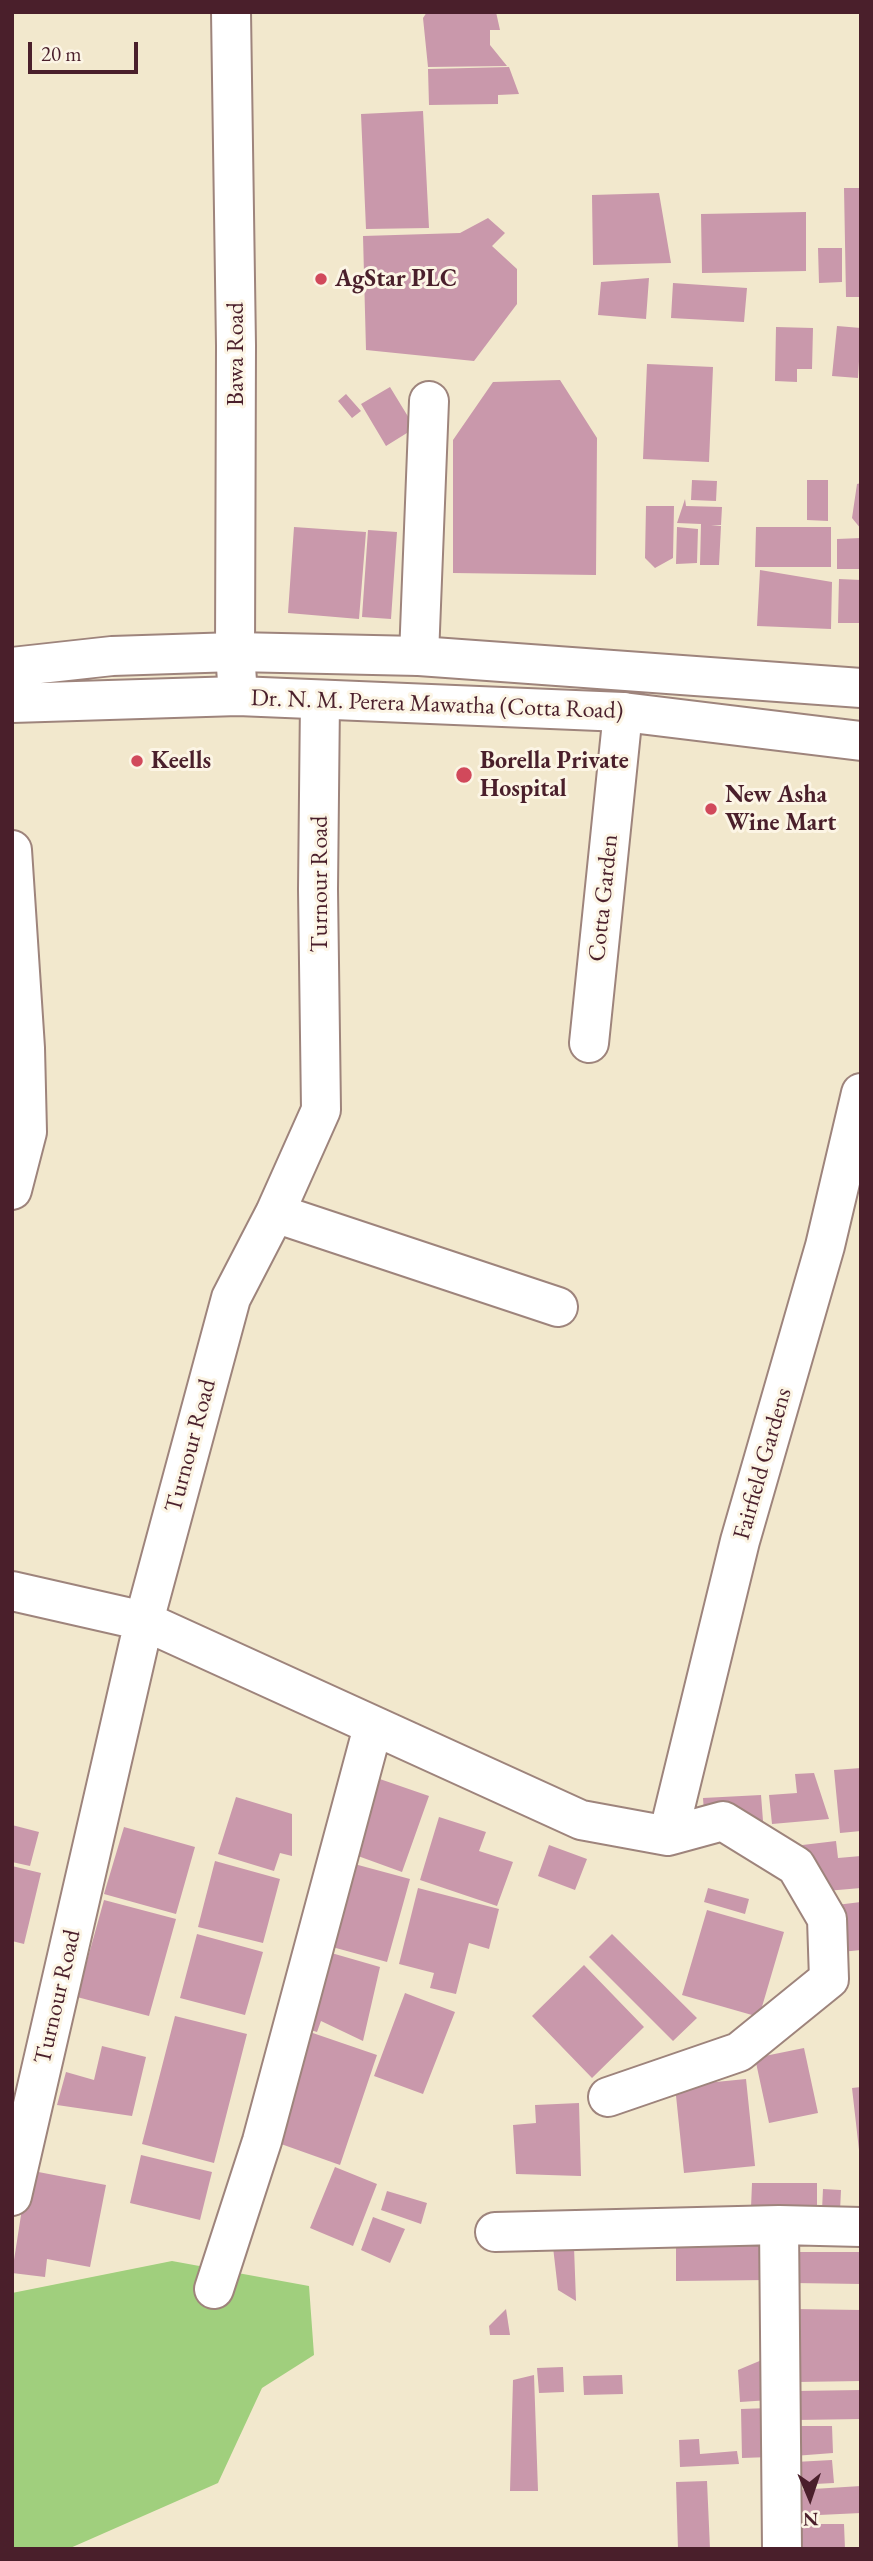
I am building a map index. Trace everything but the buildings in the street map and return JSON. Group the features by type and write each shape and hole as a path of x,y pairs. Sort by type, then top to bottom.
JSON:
{"street":[{"name":"Bawa Road","path":"231,12 236,346 235,652 238,696"},
{"path":"419,656 429,401"},
{"name":"Dr. N. M. Perera Mawatha (Cotta Road)","path":"12,667 112,656 235,652 419,656 861,688"},
{"name":"Dr. N. M. Perera Mawatha (Cotta Road)","path":"12,703 238,696 624,712 861,741"},
{"name":"Turnour Road","path":"12,2196 144,1621 231,1298 275,1213 321,1110 318,889 320,700"},
{"name":"Cotta Garden","path":"589,1043 624,712"},
{"path":"12,850 25,1048 27,1132 12,1190"},
{"name":"Fairfield Gardens","path":"668,1836 740,1541 825,1246 861,1093"},
{"path":"275,1213 558,1307"},
{"path":"12,1591 144,1621 581,1820 668,1836 723,1821 796,1866 827,1919 829,1979 739,2053 608,2097"},
{"path":"214,2289 262,2141 373,1727"},
{"path":"779,2225 782,2549"},
{"path":"495,2231 779,2225 861,2227"}],"green space":[{"path":"172,2261 309,2286 314,2355 262,2388 218,2483 68,2549 12,2549 12,2293"}],"place":[{"name":"AgStar PLC","path":"321,279"},
{"name":"Keells","path":"137,761"},
{"name":"Borella Private Hospital","path":"464,775"},
{"name":"New Asha Wine Mart","path":"711,809"}]}
